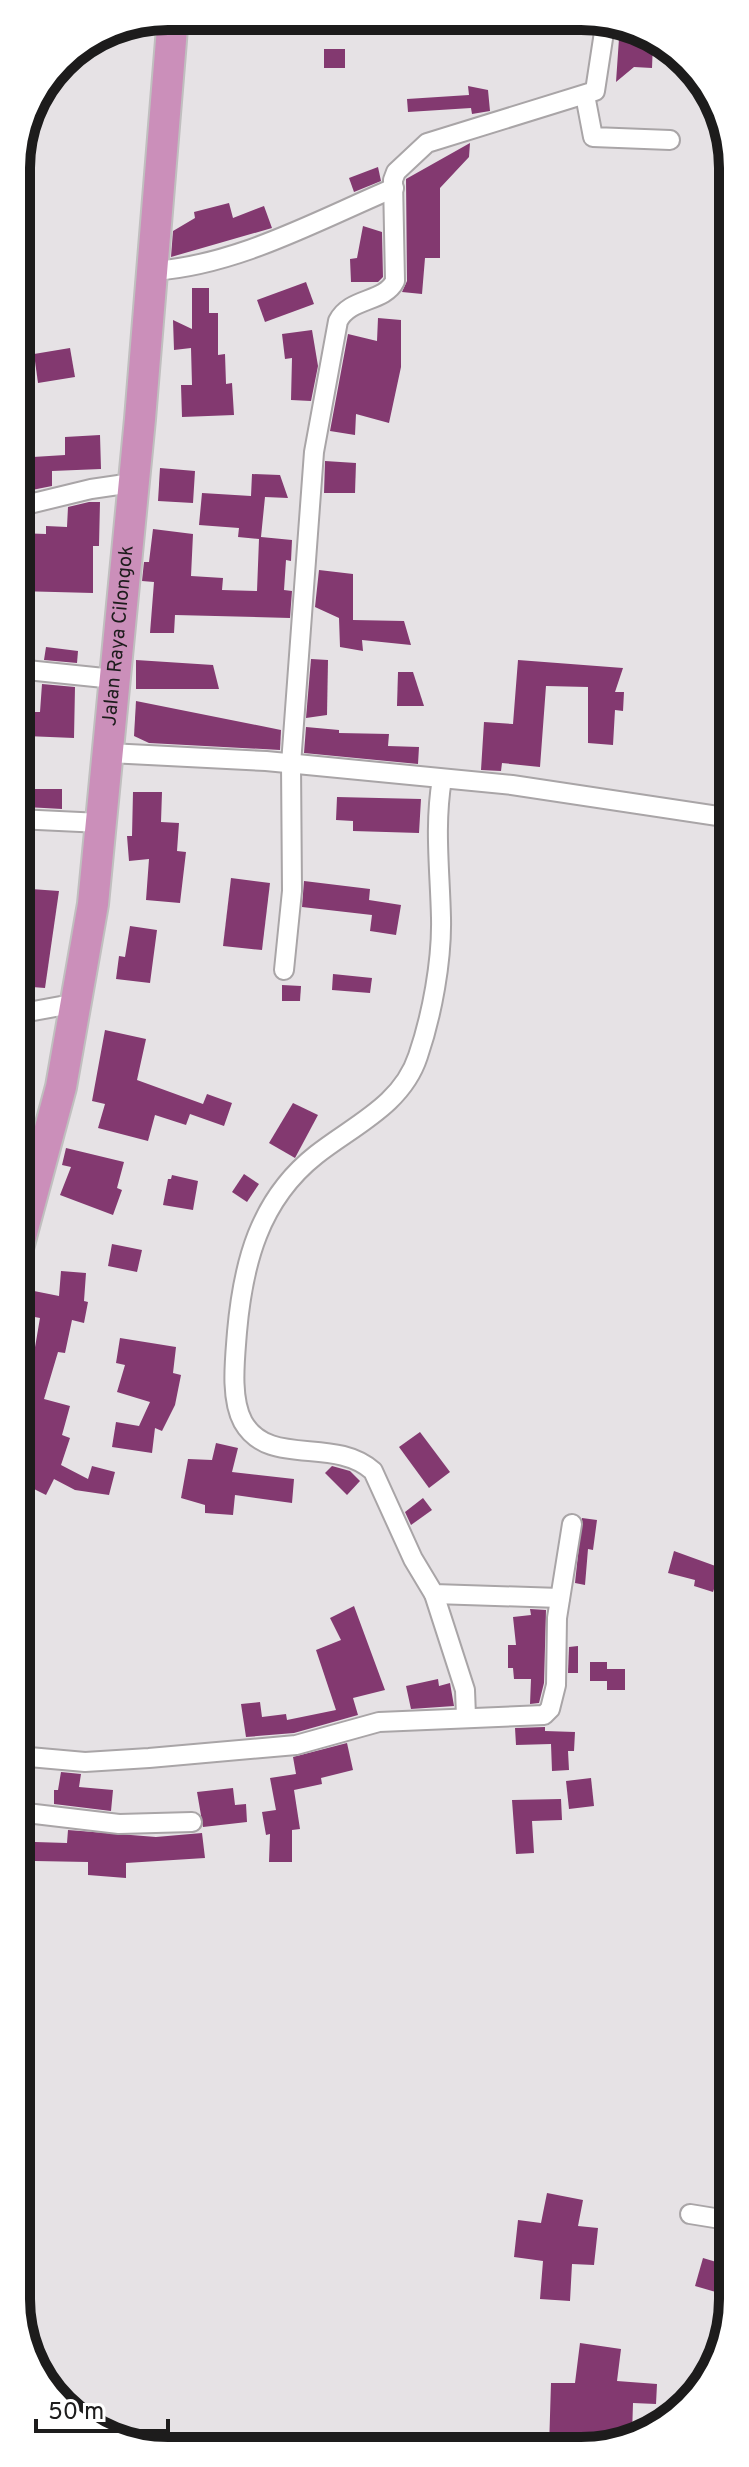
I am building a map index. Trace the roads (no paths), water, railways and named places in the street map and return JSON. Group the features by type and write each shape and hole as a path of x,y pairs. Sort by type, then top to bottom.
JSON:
{"highway":[{"name":"Jalan Raya Cilongok","path":"30,1203 61,1087 77,1003 101,823 153,271 172,30"}],"street":[{"path":"284,970 292,891 291,764 314,452 338,321 349,307 389,290 395,281 396,172 427,143 585,95 598,84 604,33"},
{"path":"585,95 593,137 670,140"},
{"path":"153,271 188,268 224,259 394,188"},
{"path":"30,504 132,483"},
{"path":"30,670 114,679"},
{"path":"109,753 291,764 512,785 719,816"},
{"path":"442,779 437,809 441,920 418,1057 405,1083 380,1112 314,1157 261,1220 240,1300 236,1401 242,1421 255,1439 279,1448 323,1450 364,1463 381,1485 413,1559 434,1594 465,1690 466,1716"},
{"path":"30,820 101,823"},
{"path":"30,1012 77,1003"},
{"path":"30,1757 85,1762 260,1750 325,1739 379,1722 466,1716 539,1716 550,1709 556,1685 560,1598 572,1524"},
{"path":"434,1594 560,1598"},
{"path":"30,1813 119,1824 192,1822"},
{"path":"690,2214 719,2219"}]}
